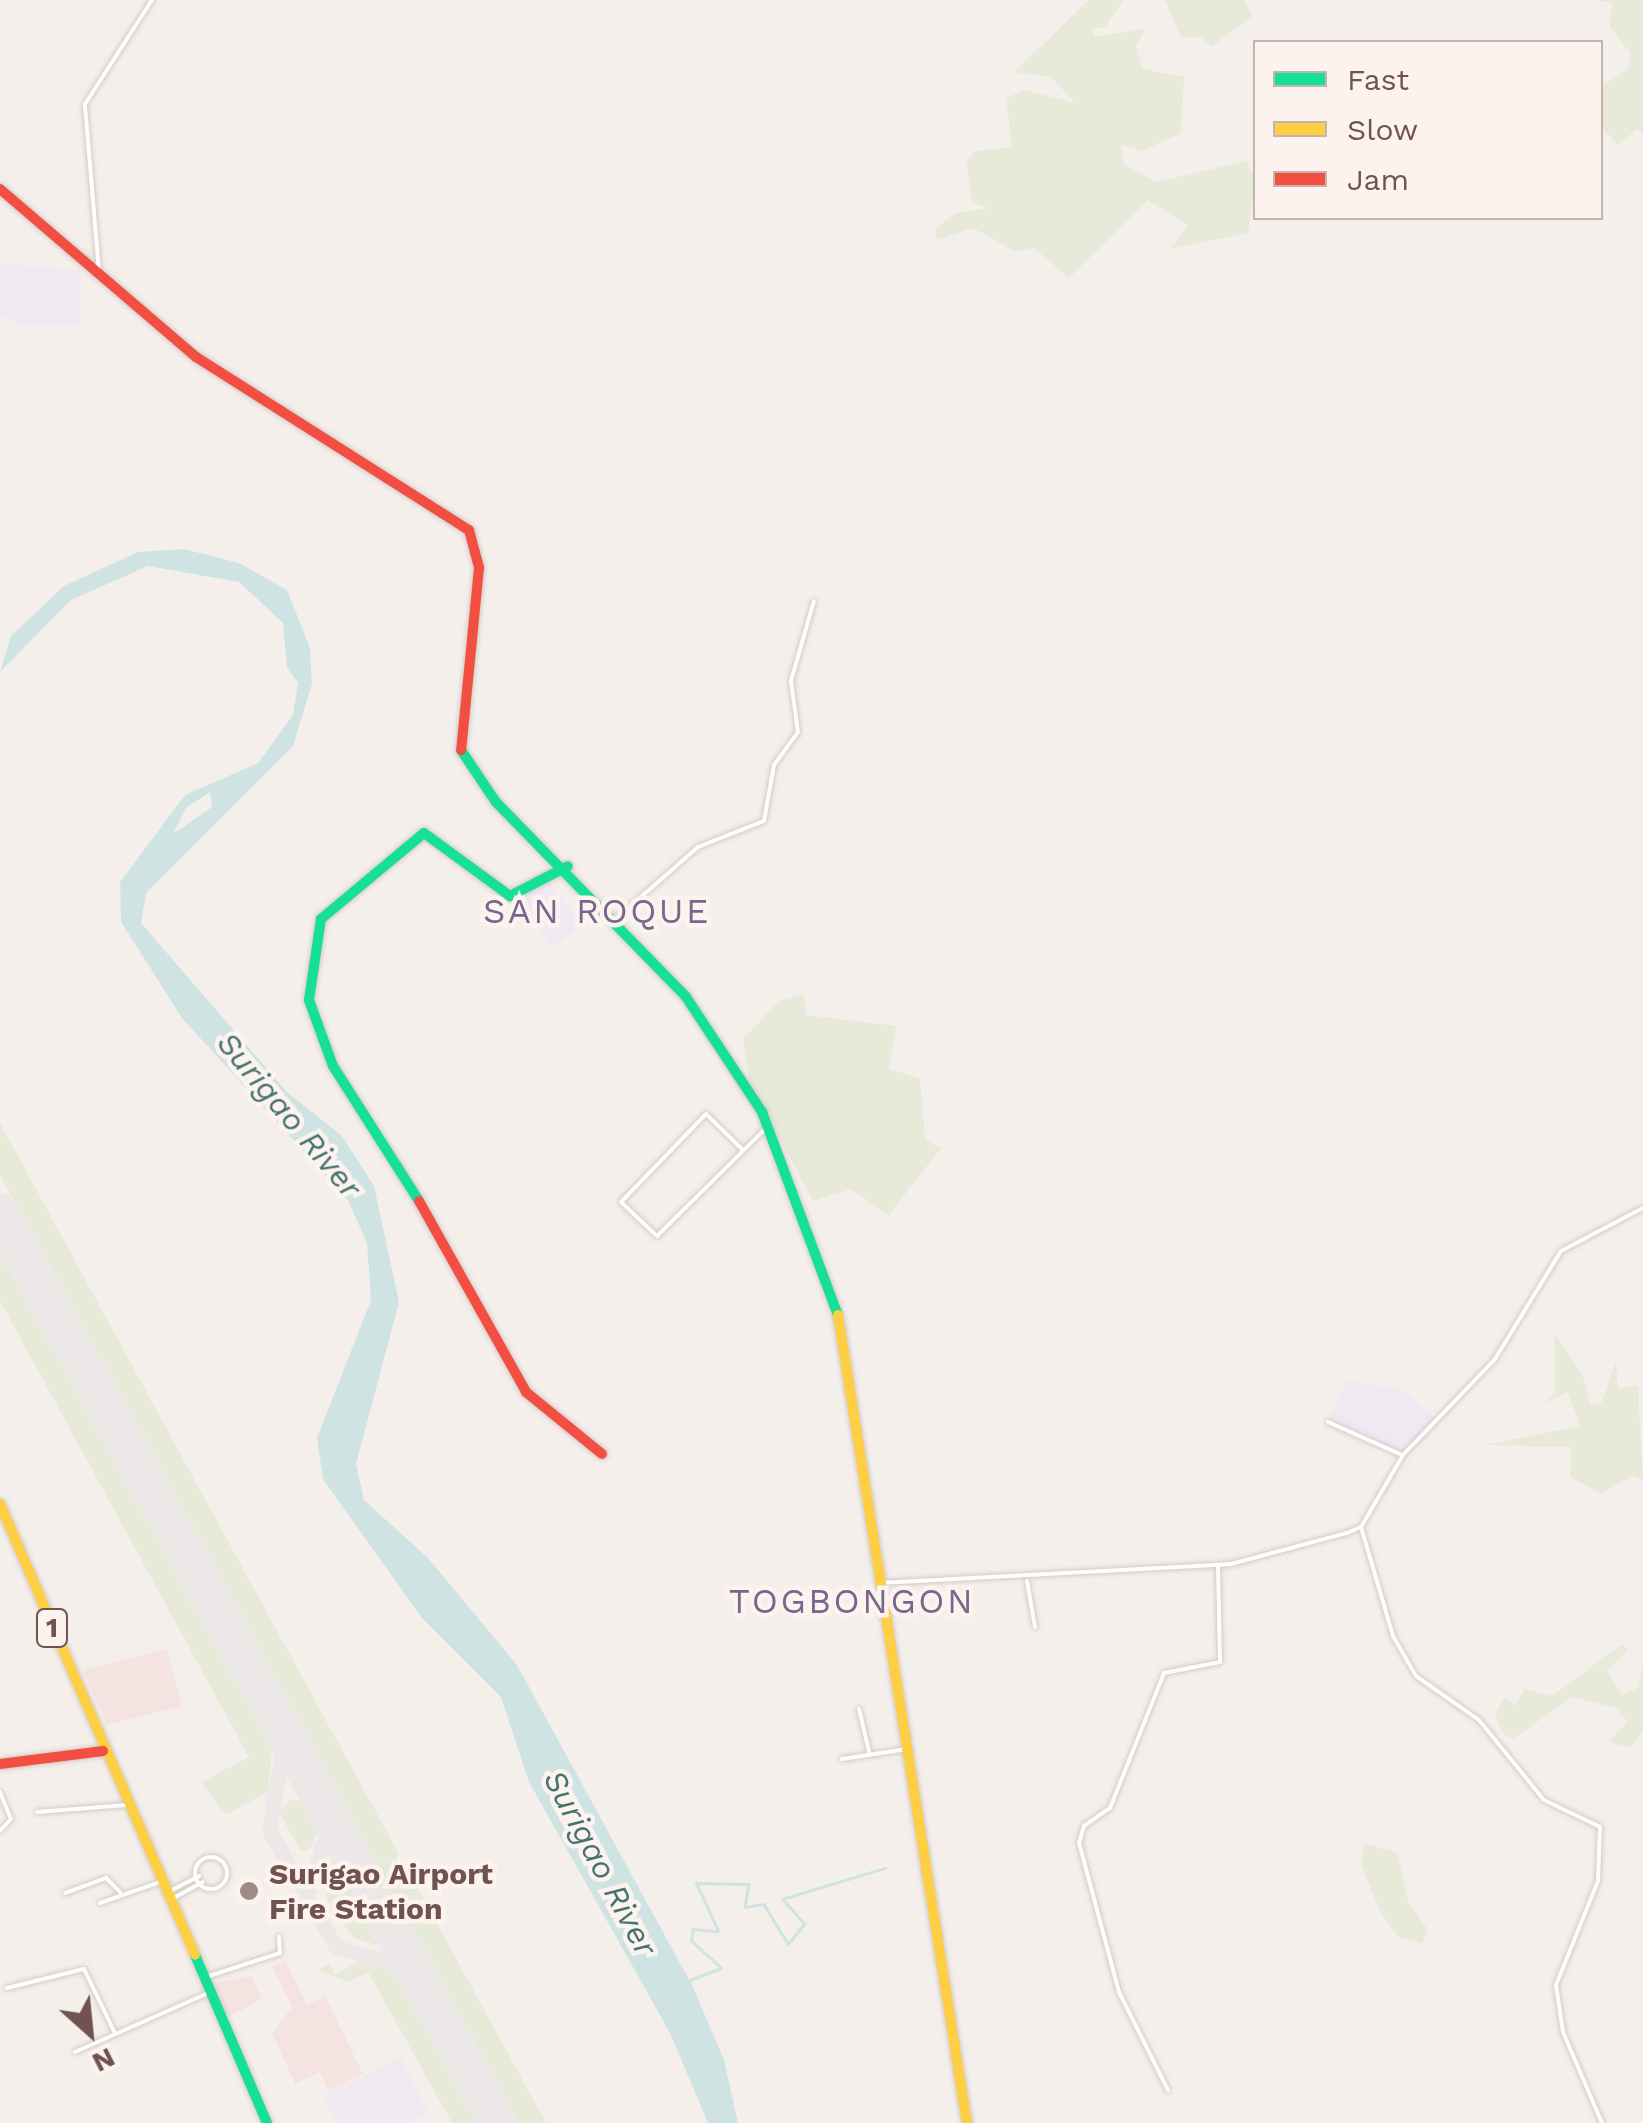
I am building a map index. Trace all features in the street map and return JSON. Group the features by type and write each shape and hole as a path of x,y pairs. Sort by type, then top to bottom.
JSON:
{"main road":[{"path":"0,189 226,378 469,530 479,568 461,752 496,802 568,866 703,1018 768,1125 833,1286 966,2123"},
{"path":"568,866 510,896 438,835 424,832 321,918 309,1000 333,1066 407,1178 489,1337 526,1392 602,1454"},
{"name":"1","path":"0,1504 103,1751 267,2123"},
{"path":"0,1764 103,1751"}],"street":[{"path":"98,273 85,104 152,0"},
{"path":"617,918 698,846 764,822 774,765 798,732 790,681 814,601"},
{"path":"742,1148 706,1114 621,1202 657,1236 768,1125"},
{"path":"880,1583 952,1574 1027,1581 1218,1565 1292,1554 1360,1526 1403,1455 1485,1372 1561,1251 1643,1208"},
{"path":"1328,1422 1403,1455"},
{"path":"1360,1526 1393,1636 1416,1676 1479,1720 1544,1800 1600,1826 1598,1882 1556,1985 1563,2032 1602,2123"},
{"path":"1168,2090 1119,1992 1079,1844 1084,1826 1110,1808 1164,1674 1220,1662 1218,1565"},
{"path":"1027,1581 1035,1628"},
{"path":"860,1710 870,1755"},
{"path":"842,1759 907,1749"},
{"path":"0,1792 12,1819 0,1831"},
{"path":"38,1812 127,1805"},
{"path":"214,1853 227,1877 218,1887 203,1882 199,1876 193,1864 214,1853"},
{"path":"167,1898 199,1876"},
{"path":"65,1893 106,1878 120,1892"},
{"path":"100,1904 120,1892 160,1882"},
{"path":"167,1898 203,1882"},
{"path":"201,1978 280,1953 278,1937"},
{"path":"8,1988 84,1968 115,2033"},
{"path":"75,2052 208,1993"}],"shaded area":[{"path":"0,263 81,271 79,326 19,326 0,313"},
{"path":"547,880 583,925 551,949 521,897"},
{"path":"1348,1381 1402,1389 1435,1419 1400,1454 1327,1422"},
{"path":"167,1649 182,1706 107,1725 83,1670"},
{"path":"285,1960 307,2005 325,1996 363,2074 329,2091 320,2072 295,2084 272,2033 292,2007 272,1967"},
{"path":"251,1976 262,1999 226,2018 211,1984"},
{"path":"401,2058 428,2113 406,2123 336,2123 323,2095"}],"green space":[{"path":"1089,0 1123,0 1105,27 1091,29 1094,37 1145,29 1136,47 1143,69 1184,77 1181,133 1143,151 1121,144 1123,164 1156,182 1246,161 1253,174 1248,233 1170,249 1188,226 1148,200 1069,278 1034,248 1014,251 973,228 937,240 935,228 956,213 987,208 972,202 966,162 975,151 1012,147 1006,98 1025,90 1075,103 1051,77 1014,72"},
{"path":"1165,0 1244,0 1252,16 1211,47 1201,37 1181,38"},
{"path":"1594,0 1643,0 1643,134 1637,129 1618,145 1603,129 1603,85 1627,70 1631,54 1609,26 1612,3"},
{"path":"804,994 806,1015 896,1026 889,1068 920,1079 925,1139 941,1148 888,1216 851,1189 813,1201 749,1080 743,1039 779,1001"},
{"path":"0,1123 546,2123 516,2123 290,1717 0,1175"},
{"path":"0,1253 273,1739 268,1792 226,1815 201,1782 249,1757 0,1301"},
{"path":"1554,1332 1584,1378 1590,1405 1602,1402 1616,1360 1618,1388 1638,1385 1643,1480 1631,1476 1602,1494 1570,1477 1571,1447 1485,1445 1580,1426 1568,1392 1542,1405 1555,1392"},
{"path":"1622,1644 1628,1650 1607,1670 1622,1695 1639,1687 1643,1660 1643,1731 1631,1748 1609,1742 1627,1722 1616,1708 1572,1697 1513,1739 1503,1734 1495,1714 1505,1697 1515,1705 1525,1689 1552,1696"},
{"path":"289,1800 301,1801 318,1832 309,1850 300,1850 279,1812"},
{"path":"1365,1843 1398,1853 1408,1901 1428,1930 1422,1943 1398,1937 1381,1913 1361,1865"},
{"path":"333,1858 380,1937 377,1945 354,1938 327,1900 324,1871"},
{"path":"361,1961 400,1972 482,2123 452,2123 368,1972 348,1982 317,1970 329,1964 335,1974"}],"water":[{"name":"Surigao River","path":"184,549 239,563 287,590 310,648 312,684 293,746 146,893 141,923 287,1092 342,1136 374,1186 399,1302 356,1464 364,1500 428,1558 517,1665 693,1987 724,2060 738,2123 708,2123 670,2033 529,1782 501,1697 422,1618 323,1479 317,1438 371,1300 367,1243 348,1200 182,1018 121,922 120,882 185,795 258,763 293,715 298,683 287,668 283,623 239,582 148,566 71,600 0,672 11,636 64,586 138,552","holes":["210,792 212,807 173,834 187,807"]}],"waterway":[{"path":"690,1980 721,1968 691,1941 693,1929 718,1931 696,1883 749,1884 745,1907 764,1904 788,1944 804,1924 782,1899 885,1868"}],"taxiway":[{"path":"285,1734 269,1830 336,1947 414,1969"},
{"path":"307,1896 331,1817"}],"runway":[{"path":"0,1213 498,2123"}],"traffic: fast":[{"path":"461,750 496,802 686,997 762,1112 838,1315"},
{"path":"419,1201 333,1066 309,1000 321,919 424,833 510,896 568,866"},
{"path":"195,1955 267,2123"}],"traffic: slow":[{"path":"838,1315 967,2123"},
{"path":"0,1504 195,1955"}],"traffic: jam":[{"path":"0,189 196,357 469,530 479,568 461,750"},
{"path":"419,1201 526,1392 602,1454"},
{"path":"0,1764 103,1751"}],"place":[{"name":"Surigao Airport Fire Station","path":"249,1891"}],"district":[{"name":"SAN ROQUE","path":"597,911"},
{"name":"TOGBONGON","path":"852,1601"}]}
